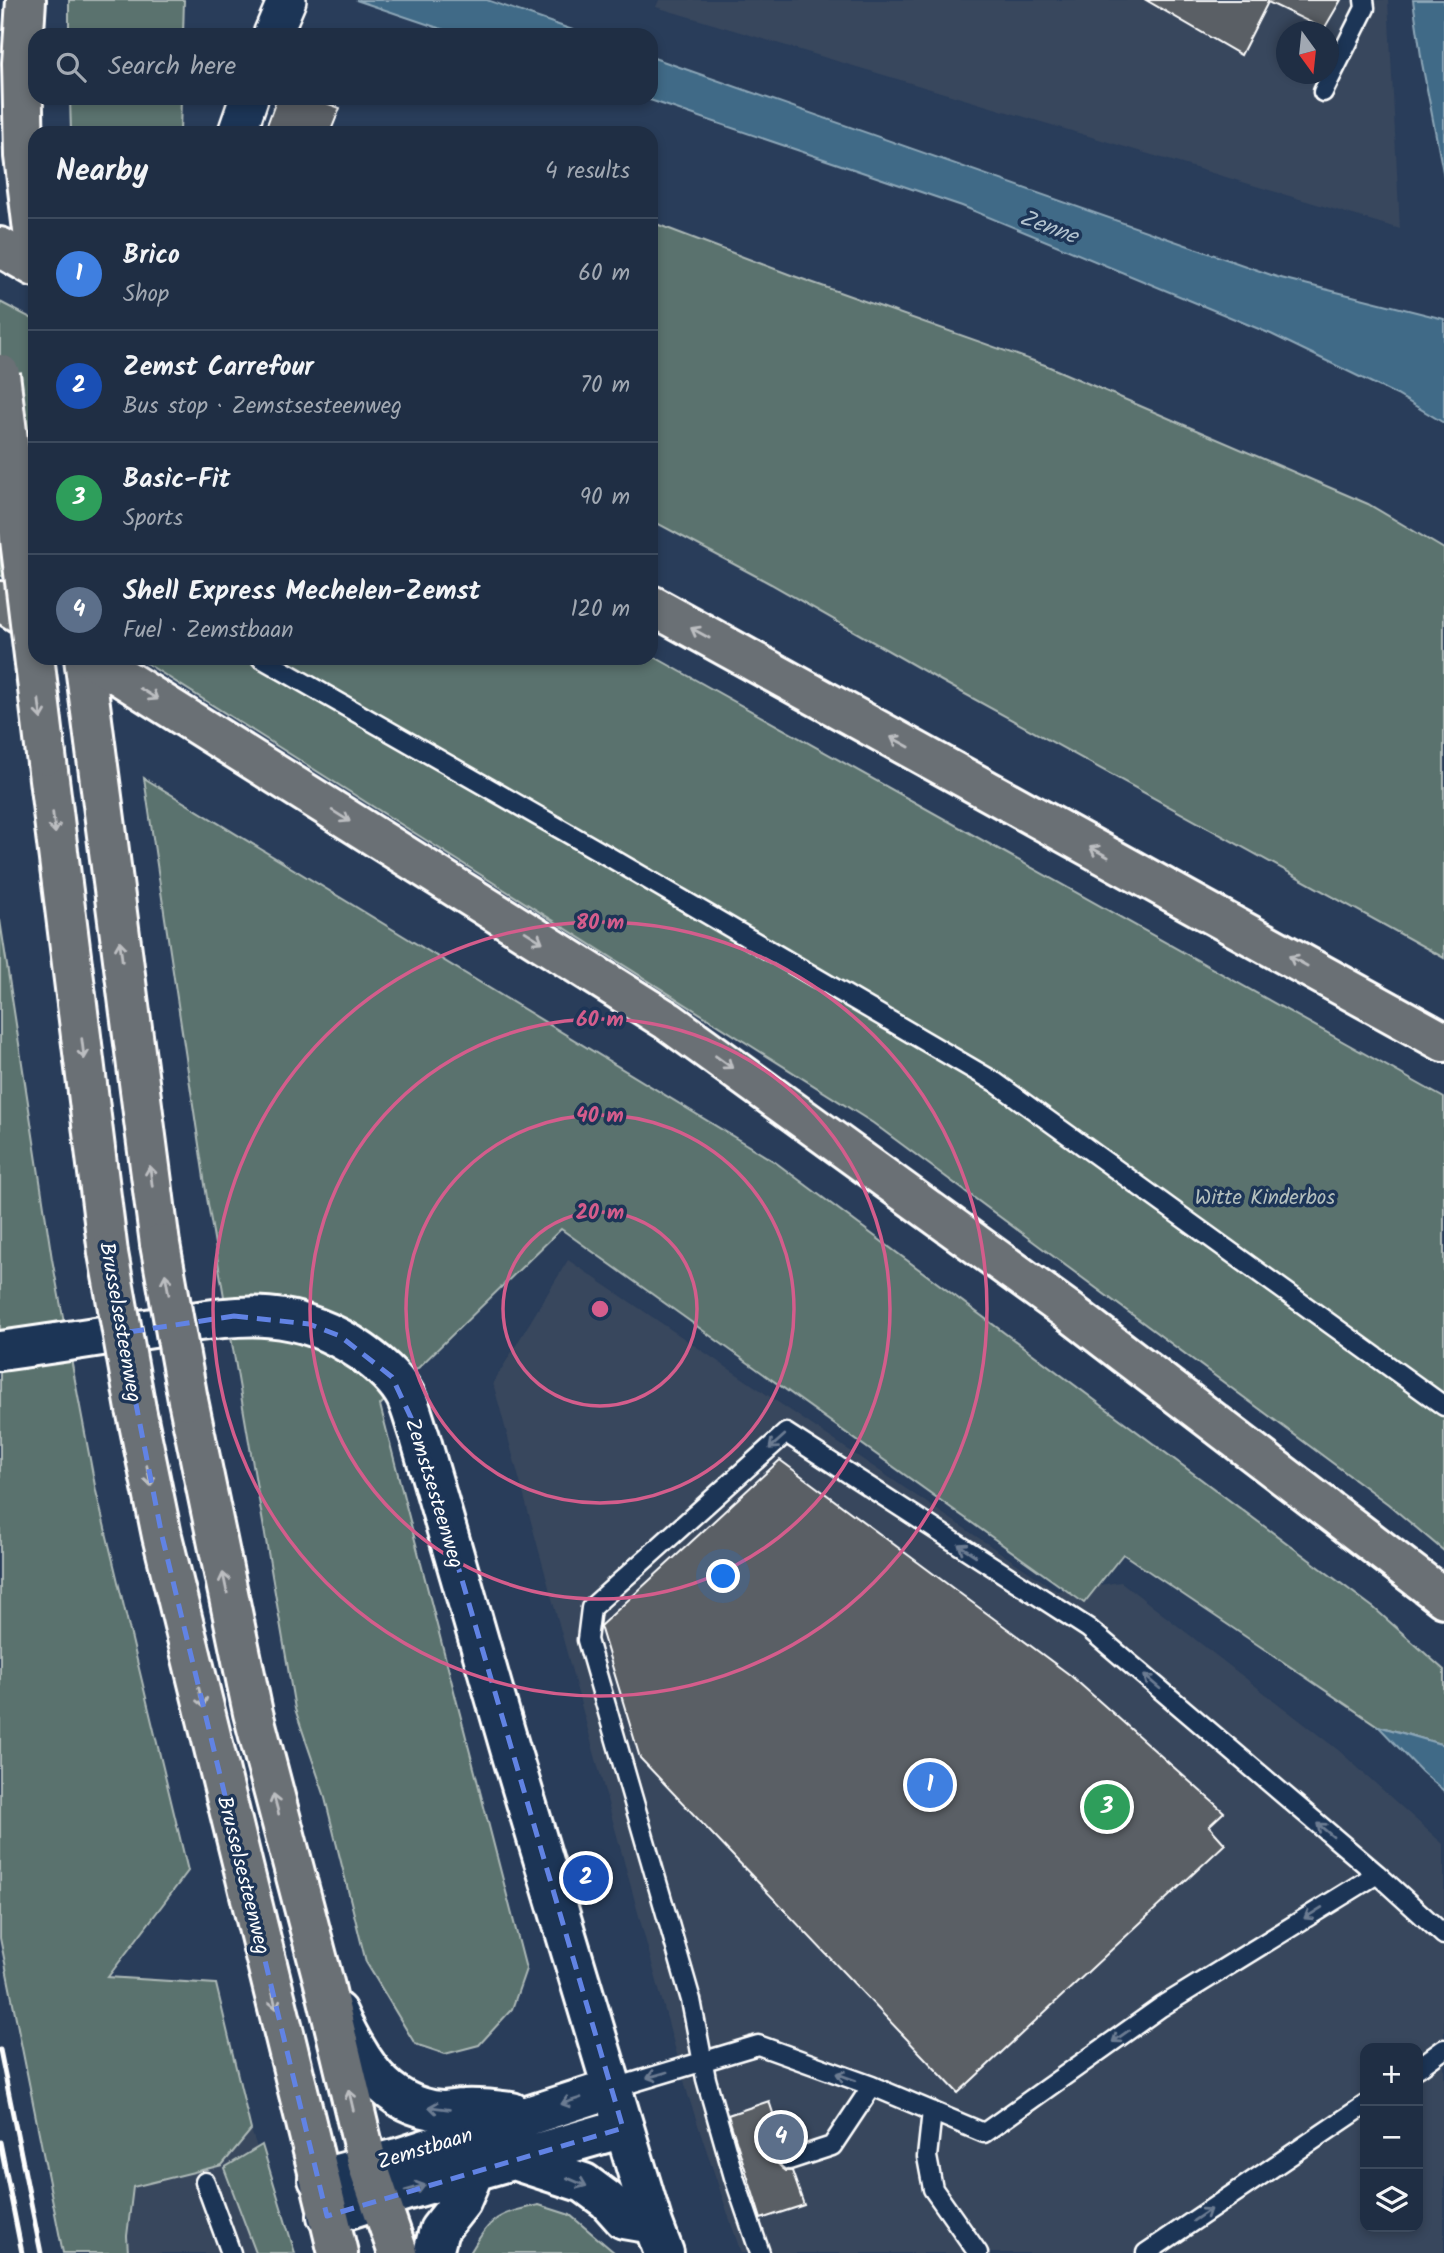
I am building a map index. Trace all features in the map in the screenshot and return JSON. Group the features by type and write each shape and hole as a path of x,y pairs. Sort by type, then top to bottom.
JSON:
{"main road":[{"path":"26,0 22,63 24,156 28,189"},
{"path":"0,247 28,263"},
{"name":"Brusselsesteenweg","path":"0,374 28,606"},
{"path":"0,601 28,619"},
{"path":"658,609 1444,1042"},
{"name":"Brusselsesteenweg","path":"35,665 108,1253 136,1409 165,1549 338,2253"},
{"path":"85,665 160,1244 188,1400 253,1713 373,2183 398,2253"},
{"path":"102,665 668,1021 1067,1310 1444,1598"},
{"path":"1336,982 1444,1029"}],"street":[{"path":"275,28 287,0"},
{"path":"239,126 247,105"},
{"name":"Zemstsesteenweg","path":"0,1351 234,1315 275,1316 309,1324 340,1336 392,1377 406,1397 420,1437 611,2089"},
{"name":"Zemstbaan","path":"325,1987 347,2033 368,2068 387,2091 399,2098 441,2111 486,2109 531,2115"},
{"path":"611,2089 659,2238"},
{"name":"Zemstbaan","path":"327,2216 373,2183 531,2115 611,2089"},
{"name":"Zemstbaan","path":"318,2179 373,2183 474,2172 623,2128"},
{"path":"513,2160 584,2183 607,2200 624,2219 659,2238"},
{"name":"Zemstbaan","path":"433,2253 439,2230 461,2202 474,2172"}],"lane":[{"path":"1339,51 1365,8 1364,0"},
{"path":"1323,92 1326,84"},
{"path":"0,509 28,525"},
{"path":"273,665 995,1082 1444,1406"},
{"path":"760,2253 739,2175 702,2060 691,2000 587,1640 591,1608 786,1433 1088,1628 1377,1874 1444,1935"},
{"path":"611,2089 758,2045 872,2086 984,2133 1161,2007 1377,1874"},
{"path":"1423,2064 1444,2049"},
{"path":"789,2160 832,2146 872,2086"},
{"path":"1146,2253 1364,2106"},
{"path":"932,2111 927,2157 933,2189 978,2253"},
{"path":"205,2182 230,2253"}],"highlighted area":[{"path":"234,1316 309,1324 340,1336 392,1377 420,1437 623,2128 327,2216 162,1536 122,1333"}],"shaded area":[{"path":"659,0 1388,0 1400,229 656,7"},
{"path":"568,1260 1057,1591 1121,1582 1338,1750 1444,1845 1444,2253 741,2253 688,2095 493,1383"},
{"path":"251,2130 293,2253 128,2253 127,2236 133,2187 222,2165"}],"green space":[{"path":"69,0 184,0 183,28 69,28"},
{"path":"70,105 181,105 180,126 71,126"},
{"path":"658,225 1045,365 1368,504 1444,549 1444,958 945,683 771,584 658,524"},
{"path":"0,302 28,316 28,592 0,575"},
{"name":"Witte Kinderbos","path":"658,659 1444,1098 1444,1551 1388,1504 873,1123 149,665 658,665"},
{"path":"144,778 775,1162 1374,1608 1444,1670 1444,1745 1378,1726 1123,1554 1084,1603 561,1229 380,1405 526,1969 512,2009 479,2045 445,2054 415,2044 366,1962 324,1794 295,1709 207,1198"},
{"path":"0,920 52,1259 96,1491 188,1871 108,1977 216,1984 251,2130 222,2165 133,2187 127,2236 128,2253 63,2253 0,1938"},
{"path":"262,2145 295,2253 256,2253 224,2168"},
{"path":"539,2205 570,2215 615,2253 470,2253 484,2231 497,2218"}],"water":[{"path":"356,0 487,0 567,28 438,28"},
{"path":"1413,0 1444,0 1444,177 1422,63"},
{"name":"Zenne","path":"658,59 1277,277 1444,319 1444,423 1397,395 1271,334 962,206 658,103"},
{"path":"1378,1726 1444,1745 1444,1791 1422,1772"}],"building":[{"path":"1146,0 1341,0 1329,21 1307,21 1268,2 1241,55"},
{"path":"274,105 332,105 340,108 333,126 267,126"},
{"path":"780,1460 1070,1675 1224,1812 1209,1826 1225,1844 958,2093 640,1758 600,1626"},
{"path":"769,2101 785,2149 778,2157 778,2164 786,2171 792,2171 804,2205 761,2219 728,2115"}],"railway":[{"path":"0,2050 41,2253"},
{"path":"0,2142 22,2253"}],"place":[{"name":"Brico","path":"930,1785"},
{"name":"Basic-Fit","path":"1107,1807"},
{"name":"Zemst Carrefour","path":"586,1878"},
{"name":"Shell Express Mechelen-Zemst","path":"781,2137"}]}
